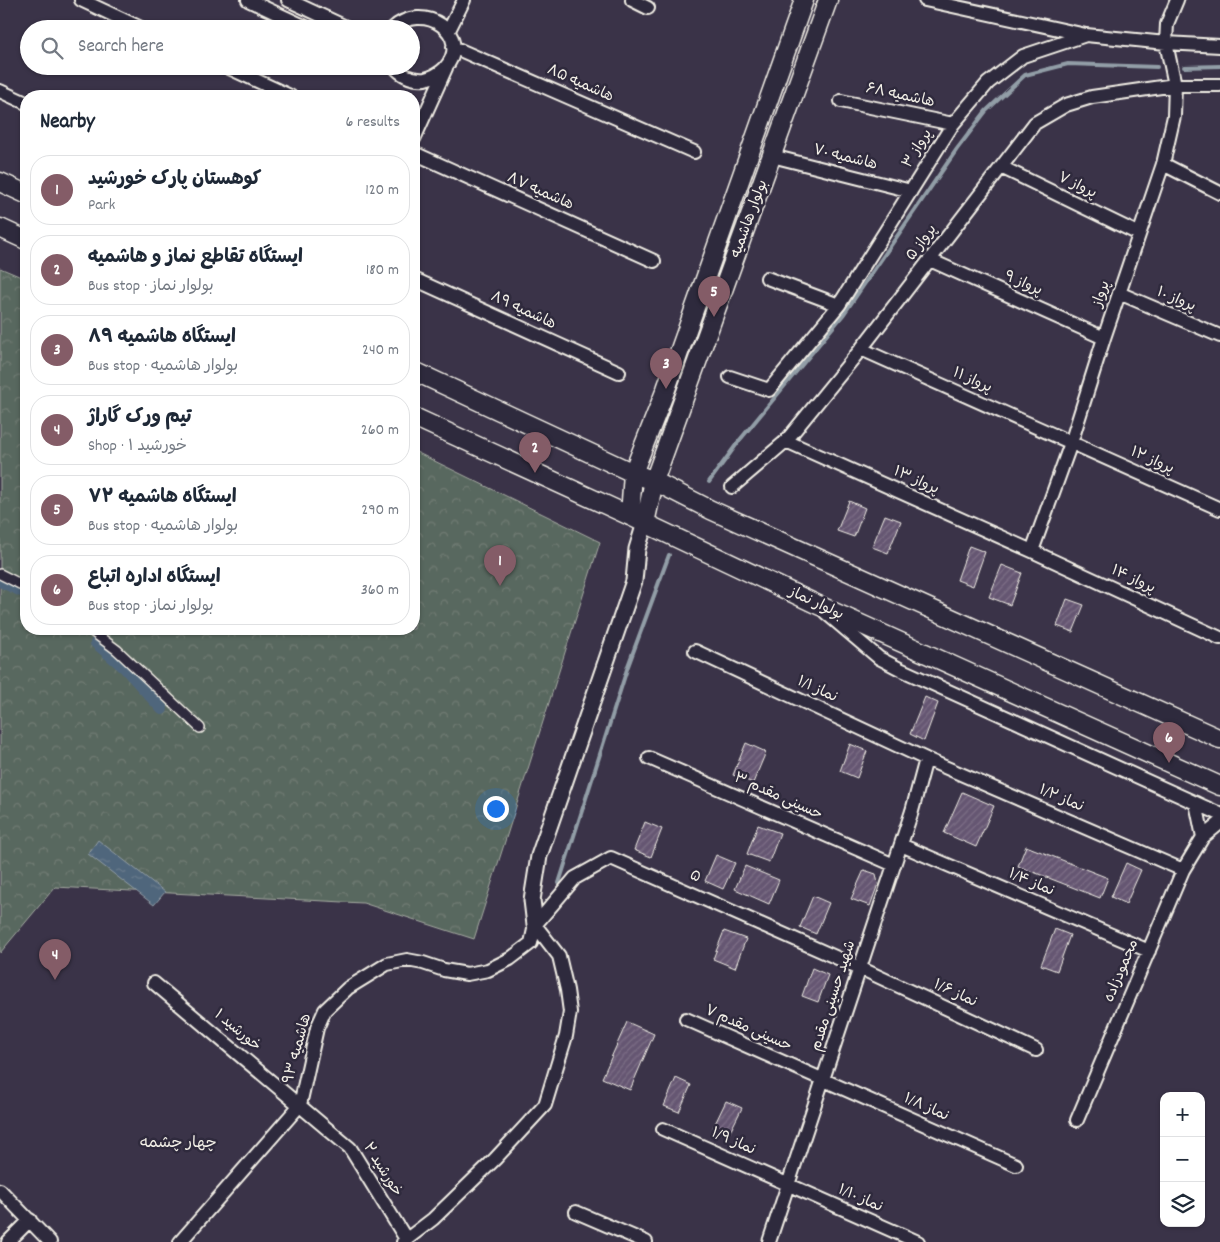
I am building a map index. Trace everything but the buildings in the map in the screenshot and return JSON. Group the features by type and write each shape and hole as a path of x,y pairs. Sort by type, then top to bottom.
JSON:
{"main road":[{"name":"بولوار هاشمیه","path":"637,520 634,473 666,389 804,0"},
{"name":"بولوار هاشمیه","path":"637,520 654,481 828,0"},
{"path":"0,182 20,191"},
{"path":"0,228 20,237"},
{"path":"420,374 654,481 711,510 1220,739"},
{"name":"بولوار نماز","path":"420,420 816,604 1220,786"}],"street":[{"path":"81,0 124,20"},
{"path":"248,0 291,20"},
{"path":"288,0 331,20"},
{"path":"449,30 464,0"},
{"path":"632,0 648,8"},
{"path":"924,0 1086,35"},
{"name":"پرواز","path":"1032,551 1071,443 1104,338 1163,164 1174,116 1175,85 1166,43 1167,24 1177,0"},
{"path":"401,20 404,17 421,13 437,18 449,30 453,47 449,63 420,126"},
{"name":"پرواز ۳","path":"730,376 769,390 839,305 953,124 988,83 1023,56 1086,35 1220,46"},
{"name":"هاشمیه ۸۵","path":"453,47 694,152"},
{"path":"406,75 411,78 420,79 436,75 449,63"},
{"path":"244,75 277,90"},
{"name":"پرواز ۵","path":"732,487 786,441 930,260 1035,123 1066,106 1092,97 1175,85 1220,85"},
{"path":"0,91 20,100"},
{"name":"هاشمیه ۶۸","path":"841,101 953,124"},
{"name":"هاشمیه ۸۷","path":"420,156 654,261"},
{"name":"هاشمیه ۷۰","path":"772,156 911,191"},
{"path":"1163,164 1220,193"},
{"name":"پرواز ۷","path":"1001,167 1139,234"},
{"name":"پرواز ۹","path":"930,260 1104,338"},
{"path":"766,278 839,305"},
{"name":"هاشمیه ۸۹","path":"420,282 619,372"},
{"name":"پرواز ۱۰","path":"1119,293 1220,336"},
{"name":"پرواز ۱۱","path":"860,349 1071,443"},
{"name":"پرواز ۱۳","path":"786,441 1032,551"},
{"name":"پرواز ۱۲","path":"1071,443 1220,509"},
{"path":"404,1240 433,1219 495,1160 546,1105 566,1036 570,1012 568,990 559,956 536,925 532,900 540,856 634,581 637,520"},
{"name":"پرواز ۱۴","path":"1032,551 1220,638"},
{"path":"0,574 20,584"},
{"path":"816,604 869,650 887,662 1220,814"},
{"path":"97,635 117,650 200,728"},
{"name":"نماز ۱/۱","path":"695,652 926,758"},
{"name":"حسینی مقدم ۳","path":"649,758 894,865"},
{"name":"شهید حسینی مقدم","path":"769,1242 901,845 926,758"},
{"name":"نماز ۱/۲","path":"926,758 1183,870"},
{"path":"1196,803 1202,838"},
{"name":"محمودزاده","path":"1077,1120 1183,870 1202,838 1220,823"},
{"name":"نماز ۱/۴","path":"901,845 1149,951"},
{"name":"۵","path":"536,925 575,878 611,858 860,968"},
{"name":"هاشمیه ۹۳","path":"180,1242 300,1105 317,1028 325,1010 348,988 387,964 407,960 467,974 488,970 510,959 530,943 536,925"},
{"name":"نماز ۱/۶","path":"860,968 1036,1050"},
{"name":"خورشید ۱","path":"154,983 300,1105"},
{"name":"حسینی مقدم ۷","path":"686,1019 824,1080"},
{"name":"نماز ۱/۸","path":"824,1080 1016,1165"},
{"name":"خورشید ۲","path":"300,1105 350,1148 404,1240"},
{"name":"نماز ۱/۹","path":"663,1130 789,1185"},
{"name":"نماز ۱/۱۰","path":"789,1185 918,1242"},
{"path":"0,1190 50,1242"},
{"path":"576,1212 646,1242"},
{"path":"8,1242 30,1220"}],"green space":[{"path":"0,268 20,276 20,635 420,635 420,454 600,542 474,939 363,903 55,887 0,953"}],"water":[{"path":"98,840 165,892 154,905 88,854"}],"waterway":[{"path":"709,482 739,441 843,315 957,149 986,111 1025,75 1068,64 1157,67"},
{"path":"1184,67 1220,66"},
{"path":"559,883 628,666 669,555"},
{"path":"0,581 20,590"},
{"path":"96,643 125,668 162,709"}],"place":[{"name":"ایستگاه هاشمیه ۷۲","path":"714,317"},
{"name":"ایستگاه هاشمیه ۸۹","path":"666,389"},
{"name":"ایستگاه تقاطع نماز و هاشمیه","path":"535,473"},
{"name":"کوهستان پارک خورشید","path":"500,586"},
{"name":"ایستگاه اداره اتباع","path":"1169,763"},
{"name":"تیم ورک گاراژ","path":"55,980"}],"district":[{"name":"چهار چشمه","path":"178,1143"}]}
